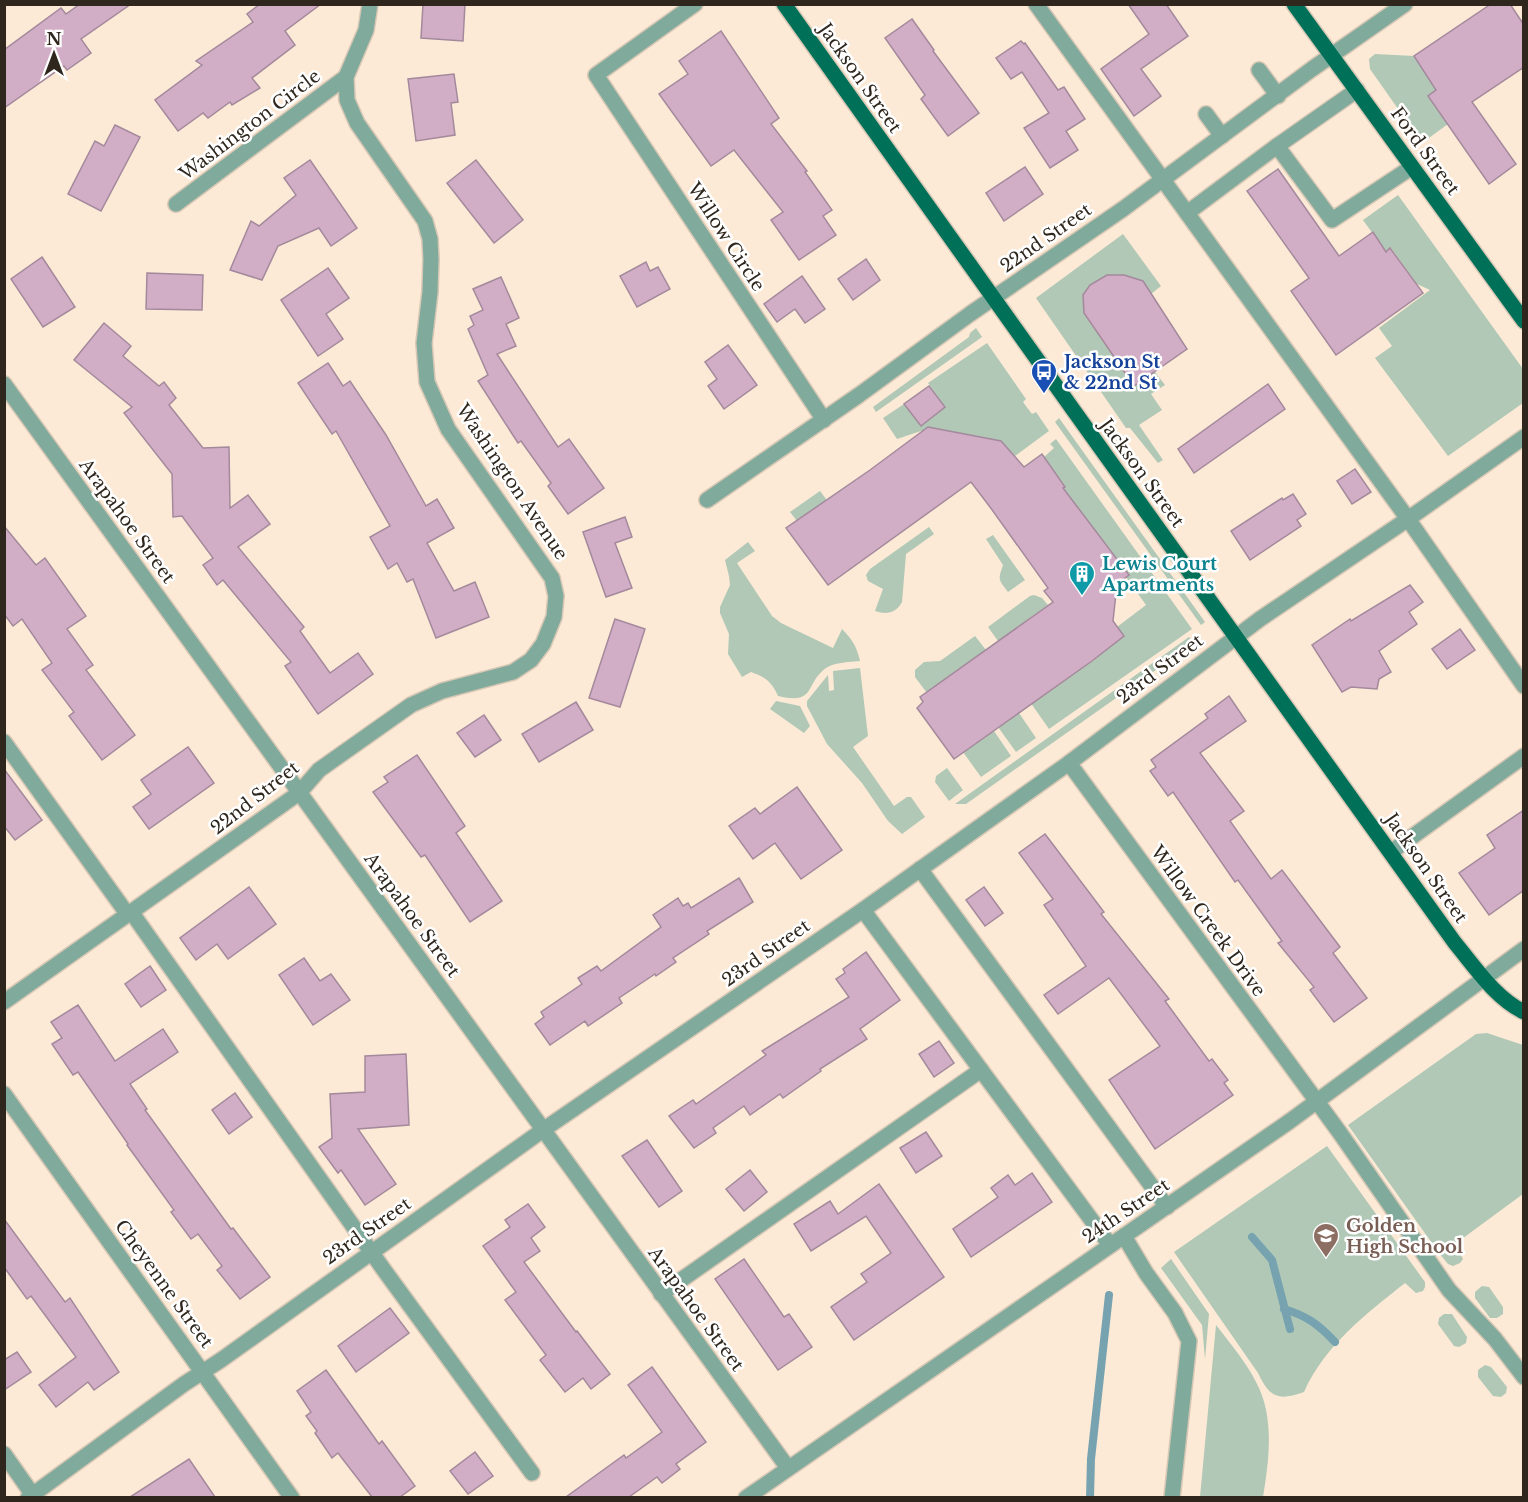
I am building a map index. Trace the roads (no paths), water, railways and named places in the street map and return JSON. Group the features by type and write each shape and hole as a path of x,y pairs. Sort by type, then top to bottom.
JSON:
{"main road":[{"name":"Jackson Street","path":"784,4 992,299 1237,636 1455,943 1483,978 1504,998 1524,1012"},
{"name":"Ford Street","path":"1294,4 1524,321"}],"street":[{"path":"346,77 366,30 370,4"},
{"name":"Willow Circle","path":"695,4 596,75 824,420"},
{"path":"1036,4 1408,519 1524,686"},
{"name":"22nd Street","path":"707,500 824,420 1406,4"},
{"path":"1259,69 1278,96"},
{"name":"Washington Circle","path":"176,204 346,77"},
{"name":"Washington Avenue","path":"346,77 347,100 357,123 425,221 430,239 430,292 424,343 427,382 448,429 552,578 556,596 554,617"},
{"path":"1186,213 1357,90"},
{"path":"1206,114 1222,136"},
{"path":"1277,146 1332,220 1412,167"},
{"name":"Arapahoe Street","path":"4,384 788,1468"},
{"name":"23rd Street","path":"32,1496 543,1130 863,910 1069,763 1260,619 1524,437"},
{"name":"22nd Street","path":"4,1002 299,793 319,770 411,705 442,691 513,672 531,660 543,644 554,617"},
{"path":"4,742 532,1473"},
{"path":"1391,852 1524,756"},
{"name":"Willow Creek Drive","path":"1069,763 1317,1102 1449,1290 1495,1339 1524,1377"},
{"path":"920,869 1167,1207"},
{"path":"863,910 1110,1245"},
{"name":"24th Street","path":"746,1497 1317,1102 1524,949"},
{"path":"661,1294 981,1070"},
{"name":"Cheyenne Street","path":"4,1094 292,1497"},
{"path":"1124,1236 1146,1273 1175,1313 1190,1341 1172,1497"},
{"path":"4,1454 32,1496"}],"waterway":[{"path":"1252,1237 1272,1260 1290,1329"},
{"path":"1090,1498 1091,1459 1109,1295"},
{"path":"1284,1309 1312,1321 1335,1342"}],"place":[{"name":"Jackson St & 22nd St","path":"1044,395"},
{"name":"Lewis Court Apartments","path":"1082,597"},
{"name":"Golden High School","path":"1326,1259"}]}
